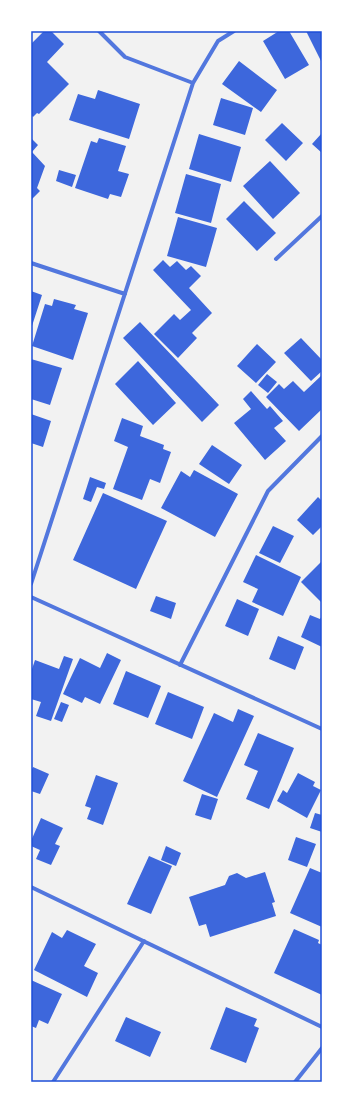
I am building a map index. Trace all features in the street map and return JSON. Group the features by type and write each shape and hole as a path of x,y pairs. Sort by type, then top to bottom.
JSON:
{"street":[{"path":"99,31 125,58 193,83"},
{"path":"31,584 193,83 218,41 234,31"},
{"path":"276,259 322,216"},
{"path":"31,263 125,294"},
{"path":"180,665 268,491 322,436"},
{"path":"31,597 322,728"},
{"path":"31,887 322,1027"},
{"path":"52,1082 144,941"},
{"path":"295,1082 322,1048"}],"building":[{"path":"44,31 51,31 64,44 47,62 69,84 39,114 37,113 33,117 31,115 31,44"},
{"path":"279,31 289,31 309,65 285,79 263,41"},
{"path":"306,31 322,31 322,63"},
{"path":"239,61 277,90 261,112 222,84"},
{"path":"98,90 140,104 129,139 69,120 78,94 95,99"},
{"path":"221,98 253,108 245,135 213,125"},
{"path":"282,123 303,143 286,161 265,140"},
{"path":"322,133 322,153 312,144"},
{"path":"199,134 241,147 231,182 189,169"},
{"path":"31,138 38,145 32,152 45,166 37,188 40,191 31,200"},
{"path":"99,138 126,146 118,171 129,174 121,197 110,194 108,199 75,188 91,141 97,143"},
{"path":"270,161 300,193 273,219 243,186"},
{"path":"59,170 76,175 72,187 56,181"},
{"path":"186,174 221,184 211,223 175,213"},
{"path":"244,201 276,233 257,251 226,219"},
{"path":"178,217 217,228 206,267 167,256"},
{"path":"163,260 170,267 177,261 186,270 191,266 201,276 189,288 212,313 192,333 197,338 178,358 154,334 174,314 180,320 191,310 153,270"},
{"path":"31,291 42,295 31,329"},
{"path":"54,299 76,305 74,309 88,313 73,360 32,346 45,304 52,306"},
{"path":"140,322 219,405 202,422 123,338"},
{"path":"301,338 322,360 322,371 311,381 284,353"},
{"path":"257,344 276,362 256,383 237,366"},
{"path":"31,359 62,368 50,405 31,399"},
{"path":"138,361 176,403 153,425 115,384"},
{"path":"267,374 277,382 268,393 258,385"},
{"path":"322,375 322,409 299,431 266,397 279,384 284,389 293,381 304,392"},
{"path":"251,391 267,409 270,406 283,421 274,428 286,441 265,460 234,423 251,409 243,399"},
{"path":"31,414 51,421 43,447 31,443"},
{"path":"122,418 143,426 140,436 164,445 163,449 171,452 160,483 150,479 142,500 113,489 128,447 114,441"},
{"path":"212,445 242,465 229,484 199,464"},
{"path":"194,470 238,494 215,537 161,508 181,471 190,477"},
{"path":"90,477 106,483 104,489 97,487 91,502 83,499"},
{"path":"103,493 167,521 136,589 73,560"},
{"path":"318,497 322,501 322,526 313,535 297,520"},
{"path":"273,526 294,536 280,563 259,553"},
{"path":"256,555 301,577 283,616 252,602 258,589 243,582"},
{"path":"322,561 322,603 301,582"},
{"path":"156,596 176,603 171,619 150,611"},
{"path":"237,599 259,609 248,636 225,626"},
{"path":"310,615 320,619 322,616 322,647 301,637"},
{"path":"278,636 304,647 295,670 269,659"},
{"path":"107,653 121,660 100,704 85,697 82,703 63,694 80,658 100,668"},
{"path":"64,656 73,659 51,721 36,716 41,702 31,699 31,672 35,660 59,669"},
{"path":"126,671 161,686 148,718 113,704"},
{"path":"168,692 204,707 192,739 155,724"},
{"path":"61,702 69,705 62,722 54,719"},
{"path":"238,709 254,716 217,797 183,781 214,713 233,722"},
{"path":"258,733 294,748 269,809 246,799 258,771 244,765"},
{"path":"33,767 49,774 40,794 31,791 31,771"},
{"path":"298,773 315,782 313,786 321,790 307,818 277,801 283,790 287,793"},
{"path":"96,775 118,783 103,825 87,819 91,808 85,806"},
{"path":"202,794 218,799 211,820 195,815"},
{"path":"315,813 322,815 322,832 310,828"},
{"path":"41,818 63,828 55,844 60,846 51,865 36,859 40,850 31,846 31,841"},
{"path":"296,837 316,844 307,867 288,860"},
{"path":"166,846 181,853 176,866 161,860"},
{"path":"149,856 172,866 151,914 127,904"},
{"path":"310,868 322,873 322,927 290,913"},
{"path":"265,872 275,902 272,903 276,916 210,937 206,924 199,926 189,897 225,885 229,876 237,873 246,878"},
{"path":"294,929 319,940 318,943 322,945 322,995 274,973"},
{"path":"67,930 96,944 84,966 98,973 87,997 34,970 52,932 62,938"},
{"path":"31,980 62,994 48,1024 39,1020 36,1028 31,1026"},
{"path":"226,1007 257,1019 254,1026 259,1028 246,1063 210,1049"},
{"path":"126,1017 161,1032 150,1057 115,1041"}]}
